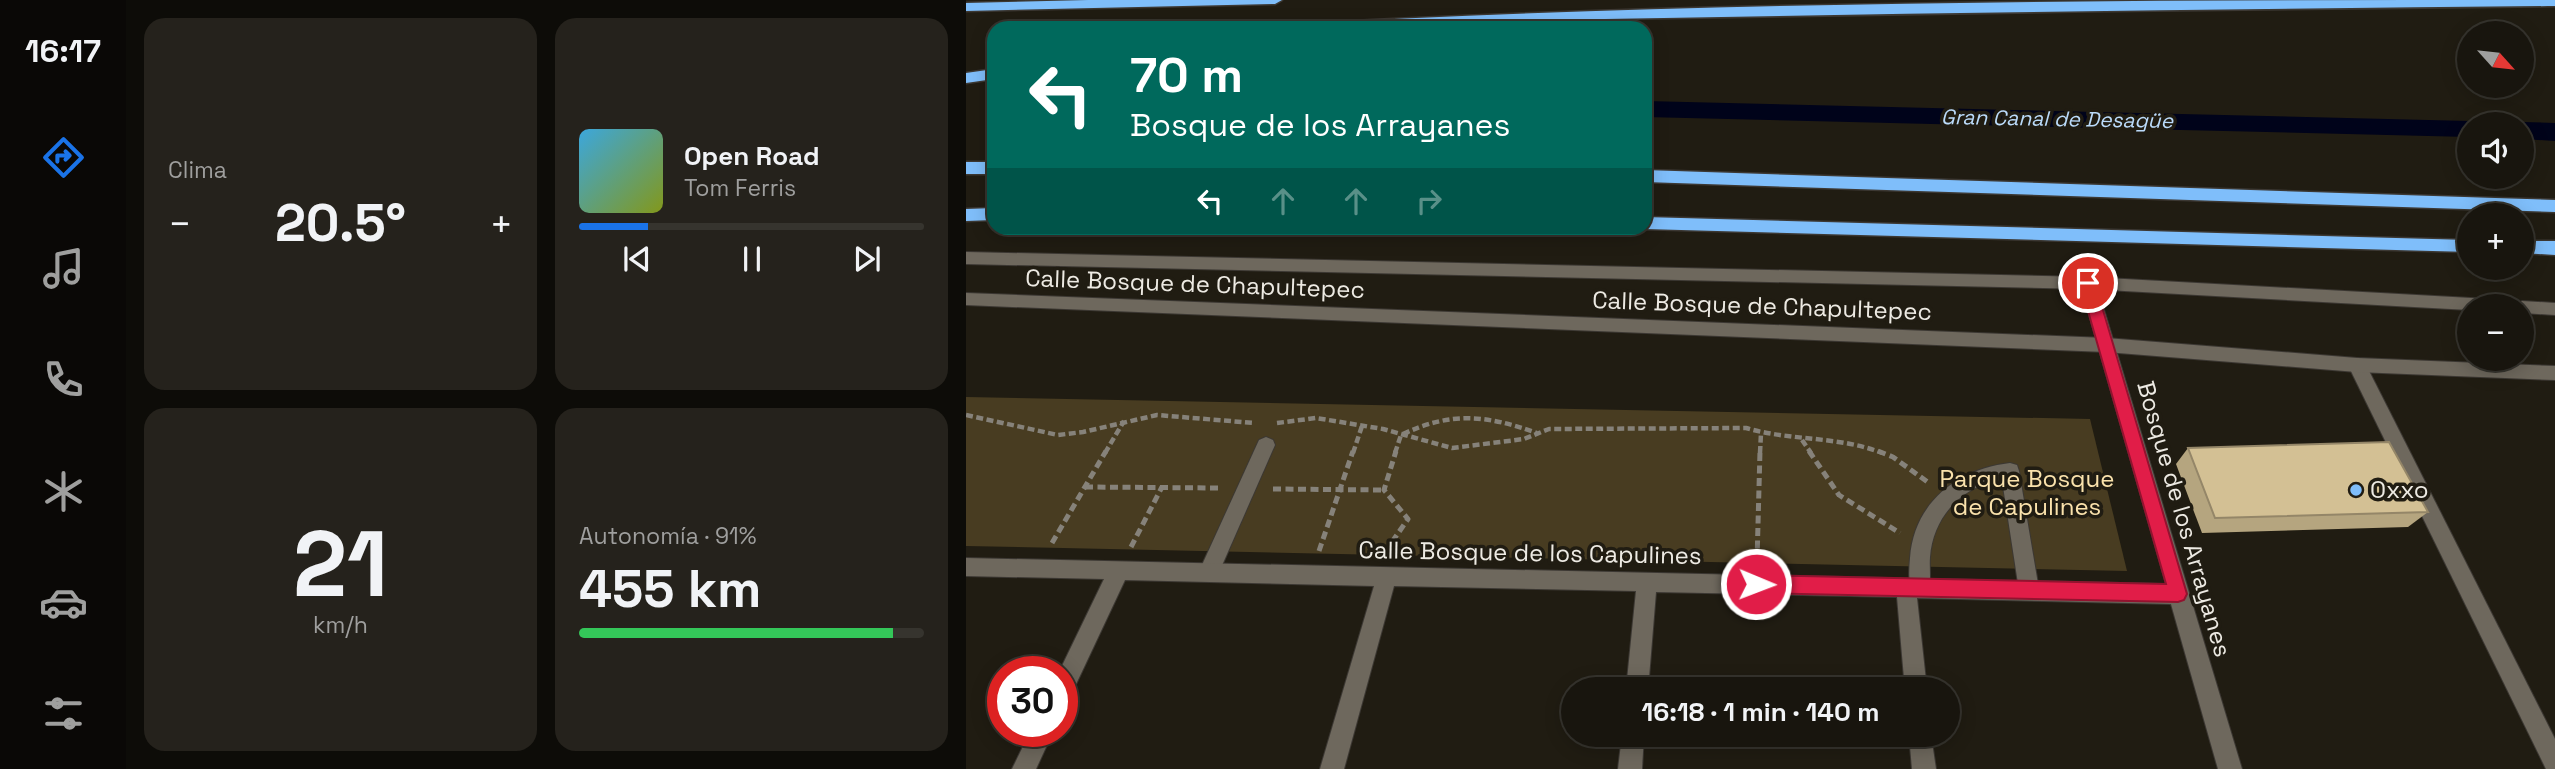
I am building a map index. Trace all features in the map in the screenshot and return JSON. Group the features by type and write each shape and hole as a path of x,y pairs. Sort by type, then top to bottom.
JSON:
{"highway":[{"path":"966,6 1275,0"},
{"path":"1424,21 1517,16 2201,4 2555,2"},
{"path":"966,78 987,75"},
{"path":"966,169 987,168"},
{"path":"1652,176 2555,206"},
{"path":"966,215 987,214"},
{"path":"1652,223 2457,246"},
{"path":"2534,247 2555,248"}],"main road":[{"name":"Calle Bosque de Chapultepec","path":"966,258 2088,283 2457,303"},
{"name":"Bosque de los Arrayanes","path":"2088,283 2230,769"},
{"name":"Calle Bosque de Chapultepec","path":"966,299 2106,345 2357,365 2555,373"},
{"path":"2534,308 2555,309"},
{"path":"2357,365 2555,764"},
{"path":"1209,572 1266,445"},
{"path":"1916,677 1913,587 1921,546 1930,519 1947,496 1968,480 1991,472 2010,471 2029,590"},
{"name":"Calle Bosque de los Capulines","path":"966,566 2178,594"},
{"path":"1078,656 1119,570"},
{"path":"1332,769 1377,576"},
{"path":"1638,677 1647,582"},
{"path":"1024,769 1035,747"},
{"path":"1630,769 1632,747"},
{"path":"1921,747 1924,769"}],"path":[{"path":"966,415 999,420 1042,434 1072,435 1124,420 1156,415 1266,424 1316,418 1452,448 1490,446 1549,429 1746,428 1761,433 1867,447 1893,457 1947,496"},
{"path":"1377,576 1408,519 1384,490 1401,435 1419,425 1446,416 1477,416 1538,433"},
{"path":"1037,568 1124,420"},
{"path":"1311,574 1362,426"},
{"path":"1756,584 1761,433"},
{"path":"1801,439 1839,495 1921,546"},
{"path":"1119,570 1161,487"}],"green space":[{"name":"Parque Bosque de Capulines","path":"966,397 2090,419 2127,571 966,546"}],"building":[{"path":"2389,442 2428,512 2215,518 2188,448"}],"waterway":[{"name":"Gran Canal de Desagüe","path":"1652,109 2457,129"},
{"name":"Gran Canal de Desagüe","path":"2534,131 2555,132"}],"place":[{"name":"Oxxo","path":"2356,490"}],"route":[{"path":"1756,584 2178,594 2088,283"}]}
